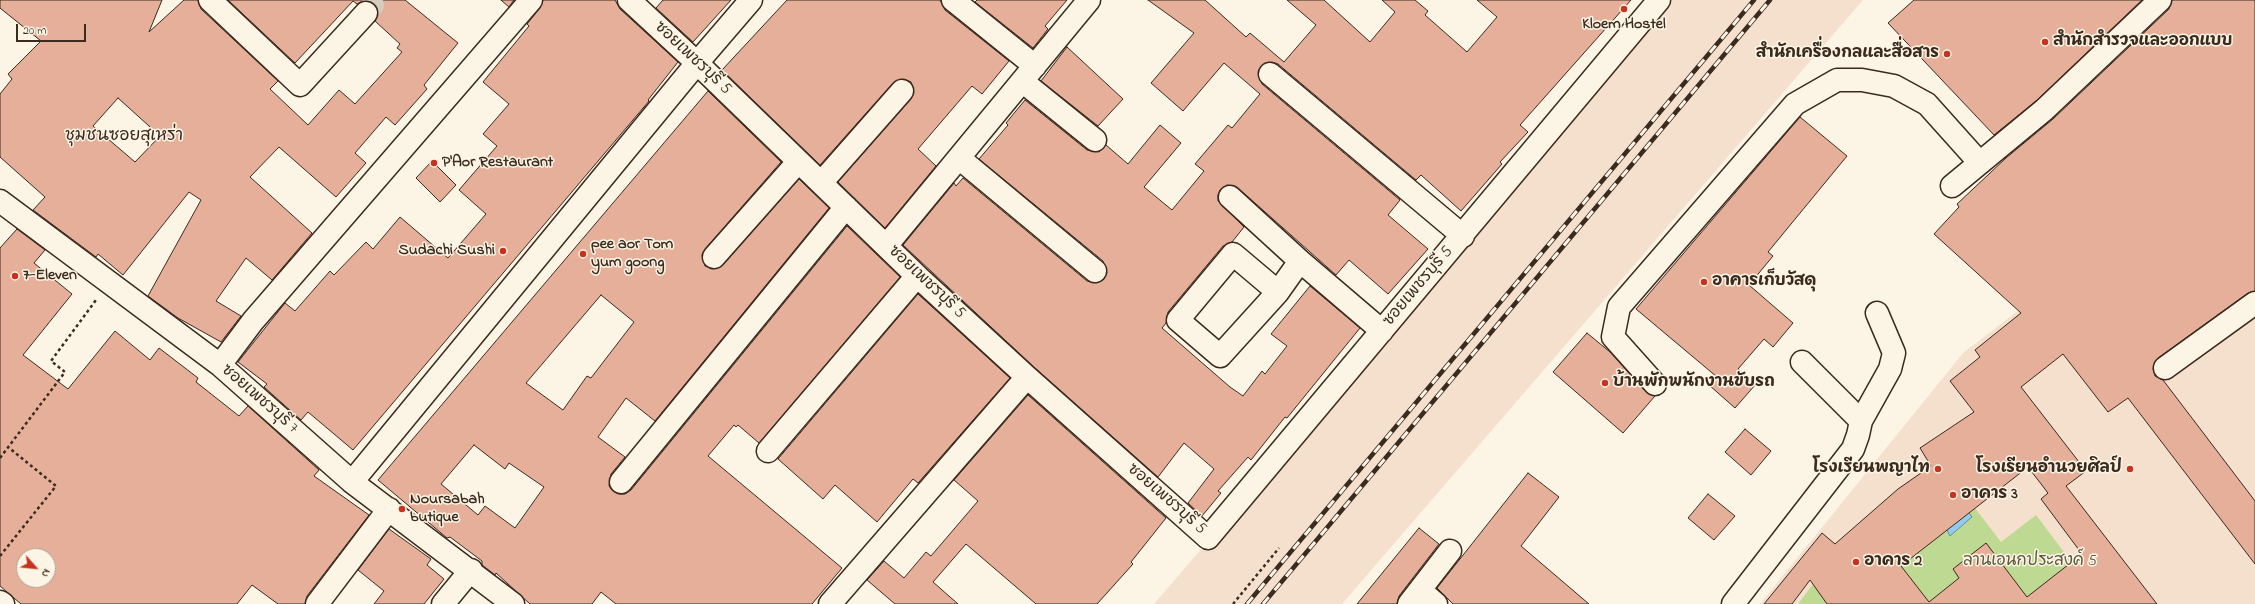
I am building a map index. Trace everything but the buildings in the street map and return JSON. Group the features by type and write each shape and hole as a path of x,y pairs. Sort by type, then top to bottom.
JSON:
{"street":[{"path":"210,0 300,85 366,13"},
{"path":"220,365 254,321 532,0"},
{"name":"ซอยเพชรบุรี 5","path":"629,0 917,276 1027,378 1208,538 1463,236 1659,0"},
{"path":"352,482 696,63 751,0"},
{"path":"953,0 1095,140"},
{"path":"886,246 1089,0"},
{"path":"1952,186 1979,162 2044,110 2160,0"},
{"path":"1270,74 1463,236"},
{"path":"1655,384 1613,336 1619,307 1795,104 1837,80 1862,80 1894,86 1927,104 1979,162"},
{"path":"821,183 902,91"},
{"path":"959,158 1095,271"},
{"path":"714,257 798,162"},
{"path":"1230,197 1300,262 1382,331"},
{"name":"ซอยเพชรบุรี 7","path":"0,201 220,365 352,482 471,570 509,603"},
{"path":"621,482 846,207"},
{"path":"1278,292 1233,254 1178,320 1220,356 1278,292 1300,262"},
{"path":"768,450 917,276"},
{"path":"2165,368 2255,303"},
{"path":"1733,604 1853,449 1861,421 1890,369 1894,353 1877,313"},
{"path":"1802,362 1861,421"},
{"path":"830,604 1027,378"},
{"path":"317,604 389,509"},
{"path":"1436,604 1414,597 1450,551"},
{"path":"443,604 471,570"}],"path":[{"path":"0,458 65,372 50,361 109,282"},
{"path":"0,556 56,486 8,447"},
{"path":"1233,604 1279,548"}],"shaded area":[{"path":"1673,0 1863,0 1342,604 1154,604"},
{"name":"โรงเรียนอำนวยศิลป์","path":"2255,185 2255,604 2105,604 2069,557 2019,599 2022,604 1760,604 1963,353 2028,303"}],"green space":[{"name":"ลานเอนกประสงค์ 5","path":"1961,490 2001,542 2036,515 2076,568 2030,604 1920,604 1881,553"},
{"path":"1813,584 1827,604 1798,604"}],"water":[{"path":"1961,502 1972,517 1950,536 1947,530"}],"tunnel":[{"path":"366,13 373,5 368,0"}],"railway":[{"path":"1247,604 1754,0"},
{"path":"1263,604 1770,0"}],"place":[{"name":"Kloem Hostel","path":"1624,9"},
{"name":"สำนักสำรวจและออกแบบ","path":"2045,42"},
{"name":"สำนักเครื่องกลและสื่อสาร","path":"1947,54"},
{"name":"P'Aor Restaurant","path":"434,163"},
{"name":"Sudachi Sushi","path":"503,251"},
{"name":"pee aor Tom yum goong","path":"583,254"},
{"name":"7-Eleven","path":"15,276"},
{"name":"อาคารเก็บวัสดุ","path":"1704,282"},
{"name":"บ้านพักพนักงานขับรถ","path":"1605,383"},
{"name":"โรงเรียนพญาไท","path":"1938,469"},
{"name":"โรงเรียนอำนวยศิลป์","path":"2130,469"},
{"name":"อาคาร 3","path":"1953,495"},
{"name":"Noursabah butique","path":"402,509"},
{"name":"อาคาร 2","path":"1856,562"}],"district":[{"name":"ชุมชนซอยสุเหร่า","path":"124,137"}]}
